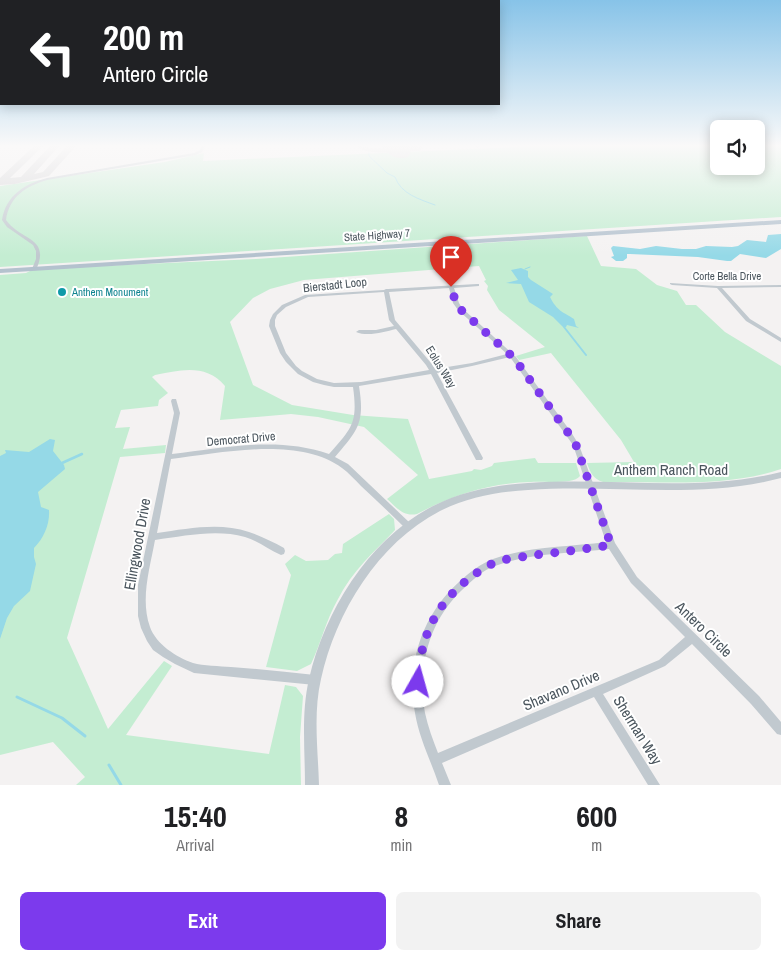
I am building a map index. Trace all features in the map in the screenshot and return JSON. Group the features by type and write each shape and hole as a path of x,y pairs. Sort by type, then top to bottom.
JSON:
{"main road":[{"name":"State Highway 7","path":"0,271 781,222"}],"street":[{"path":"33,183 24,188 9,206 4,220 10,228 29,239 35,245 38,258 34,269"},
{"name":"Corte Bella Drive","path":"672,284 718,287 781,286"},
{"name":"Bierstadt Loop","path":"477,285 307,296 282,308 273,320 272,326 288,363 299,373 324,383 356,385 489,362 511,355"},
{"name":"Antero Circle","path":"451,287 460,309 523,368 572,437 611,545 634,580 755,700 781,730"},
{"path":"718,287 748,320 781,340"},
{"name":"Eolus Way","path":"386,290 390,313 396,327 424,357 479,458"},
{"path":"359,332 376,332 396,327"},
{"path":"331,457 352,432 358,420 359,408 356,385"},
{"name":"Ellingwood Drive","path":"174,401 177,411 142,585 141,606 150,639 160,651 194,668 315,680"},
{"name":"Democrat Drive","path":"168,457 281,446 306,449 331,457 352,471 408,526"},
{"name":"Anthem Ranch Road","path":"312,785 311,729 315,680 335,619 362,576 385,546 408,526 444,505 466,497 501,489 590,485 732,484 766,480 781,475"},
{"path":"152,537 230,530 256,537 281,551"},
{"path":"445,785 420,714 418,687 419,665 429,627 438,610 464,582 493,563 511,558 611,545"},
{"name":"Shavano Drive","path":"436,760 662,663 692,638"},
{"name":"Sherman Way","path":"596,692 654,785"}],"green space":[{"path":"23,183 781,183 781,217 0,267 0,186"},
{"path":"587,236 601,266 636,269 657,285 677,291 686,305 696,305 725,332 781,366 781,469 738,479 693,482 603,482 594,477 587,463 634,462 621,440 551,353 519,360 516,356 545,347 499,310 487,290 488,286 484,281 486,280 479,266 304,280 270,289 253,298 230,322 253,385 292,405 353,415 408,419 429,479 472,471 474,469 481,470 492,466 494,463 535,458 538,463 576,463 580,476 565,482 516,483 472,491 412,515 400,511 387,499 418,475 364,427 318,417 291,414 220,420 225,386 218,379 210,374 192,370 155,375 152,377 168,393 159,400 158,406 121,410 115,428 130,427 123,449 166,445 165,453 120,457 67,638 108,729 164,661 172,666 126,735 269,754 285,685 296,687 303,696 300,737 301,785 76,785 85,777 53,742 0,755 0,275 26,273 34,269 256,259"},
{"path":"389,514 394,519 395,530 364,562 344,589 330,615 311,664 297,671 266,667 291,575 285,564 295,555 306,561 328,560 335,554 342,553 343,544"}],"water":[{"path":"781,234 781,249 766,258 740,254 731,261 727,261 698,257 627,254 627,258 623,261 616,261 611,257 614,256 611,248 613,246 640,249 656,246 682,249 696,249 706,246 732,247 738,246 747,240 766,242 768,235"},
{"path":"521,268 528,271 528,277 531,280 553,294 550,297 555,305 560,311 574,319 576,326 579,328 567,325 563,327 553,317 529,302 521,284 506,283 518,280 511,270"},
{"path":"50,439 55,440 53,451 65,469 38,492 41,507 49,510 47,526 41,540 34,548 36,564 30,591 14,606 7,618 0,639 0,456 6,453 5,450 29,452"}],"waterway":[{"path":"398,183 406,192 435,205"},
{"path":"525,269 530,267"},
{"path":"564,327 586,355"},
{"path":"62,463 82,454"},
{"path":"17,697 62,718 85,736"},
{"path":"109,765 121,785"}],"place":[{"name":"Anthem Monument","path":"62,292"}],"route":[{"path":"418,682 419,665 429,627 438,610 464,582 478,572 493,563 511,558 611,545 576,445 523,368 460,309 451,287"}]}
